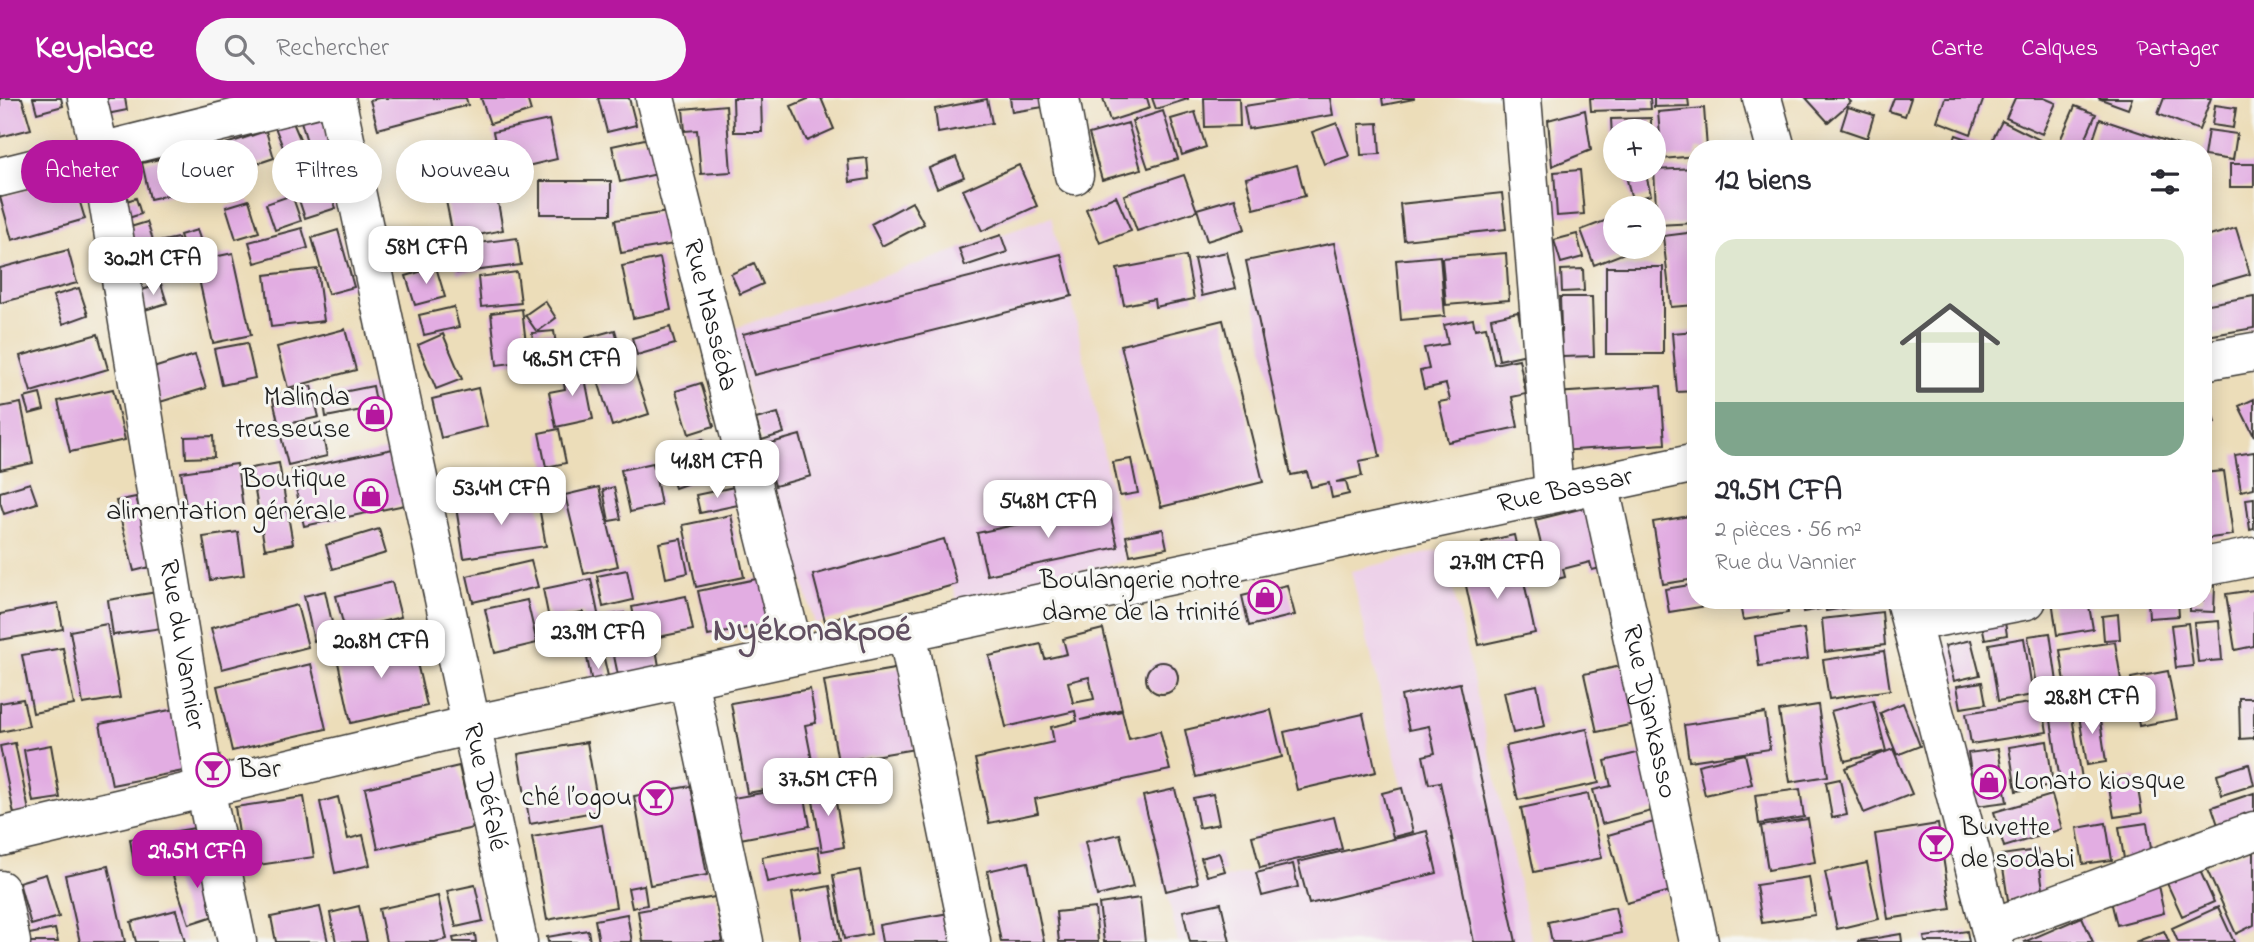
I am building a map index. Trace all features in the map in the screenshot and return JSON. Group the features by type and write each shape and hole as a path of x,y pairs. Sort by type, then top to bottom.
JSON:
{"street":[{"name":"Rue du Vannier","path":"86,98 97,140"},
{"path":"143,141 317,98"},
{"name":"Rue Défalé","path":"336,98 518,942"},
{"name":"Rue Masséda","path":"655,98 795,655"},
{"path":"1059,98 1074,175"},
{"path":"1522,98 1555,493"},
{"path":"1762,98 1774,140"},
{"path":"0,177 21,172"},
{"name":"Rue du Vannier","path":"108,203 205,788 237,942"},
{"path":"2212,359 2254,352"},
{"name":"Rue Bassar","path":"0,837 471,725 1687,465"},
{"name":"Rue Djankasso","path":"1599,483 1699,942"},
{"path":"2212,565 2254,557"},
{"path":"1930,609 1909,611 1993,935 2254,831"},
{"path":"907,632 971,942"},
{"path":"688,679 744,942"},
{"path":"0,890 11,942"}],"shaded area":[{"path":"1051,217 1071,296 1126,561 957,600 953,585 815,624 730,330"},
{"path":"1444,549 1532,942 1178,942 1167,892 1413,832 1351,571"}],"building":[{"path":"0,98 22,98 31,129 0,137"},
{"path":"33,98 61,98 63,106 37,113"},
{"path":"103,98 125,98 127,110 107,114"},
{"path":"466,98 468,105 378,129 370,100"},
{"path":"481,98 527,98 531,111 490,124"},
{"path":"598,98 629,98 636,125 607,132"},
{"path":"733,98 761,98 762,132 734,132"},
{"path":"810,98 821,98 834,129 807,141 791,106"},
{"path":"1010,98 1055,98 1056,105 1012,112"},
{"path":"1103,98 1147,98 1150,108 1110,121"},
{"path":"1152,98 1188,98 1188,99 1156,109"},
{"path":"1204,98 1239,98 1240,126 1205,127"},
{"path":"1297,98 1330,98 1333,115 1248,129 1244,106"},
{"path":"1382,98 1414,98 1414,99 1383,105"},
{"path":"1590,98 1650,98 1651,109 1591,111"},
{"path":"1654,98 1688,98 1689,106 1654,107"},
{"path":"1806,98 1847,98 1851,102 1828,122"},
{"path":"1894,98 1911,98 1905,116 1889,111"},
{"path":"1945,98 1984,98 1971,134 1937,121"},
{"path":"2015,98 2044,98 2056,103 2042,134 2006,118"},
{"path":"2098,98 2132,98 2128,109"},
{"path":"2164,98 2211,98 2199,130 2158,114"},
{"path":"987,99 992,123 938,133 935,109"},
{"path":"726,105 731,172 701,174 697,130 685,131 683,109"},
{"path":"2215,105 2236,108 2233,128 2212,125"},
{"path":"2075,106 2096,114 2085,140 2060,140"},
{"path":"1848,107 1874,115 1867,138 1841,129"},
{"path":"1704,108 1706,140 1687,140 1687,157 1666,159 1666,119 1659,119 1658,112"},
{"path":"1585,110 1591,150 1552,166 1548,120"},
{"path":"1163,111 1178,159 1148,168 1132,121"},
{"path":"321,112 329,140 306,140 300,118"},
{"path":"1195,112 1206,147 1182,155 1171,119"},
{"path":"2100,119 2163,140 2093,140"},
{"path":"292,120 300,140 280,140 275,127"},
{"path":"549,120 557,159 534,164 534,140 495,140 493,132"},
{"path":"2002,121 2040,140 1992,140"},
{"path":"1128,123 1141,169 1102,180 1089,134"},
{"path":"1337,123 1349,156 1324,164 1312,132"},
{"path":"1378,123 1380,154 1361,155 1359,124"},
{"path":"2208,130 2237,134 2233,160 2212,157 2212,140 2206,140"},
{"path":"266,131 272,159 258,163 258,140 238,140"},
{"path":"1956,135 1971,140 1954,140"},
{"path":"654,137 662,173 620,182 612,146"},
{"path":"956,157 964,177 937,188 929,168"},
{"path":"867,158 869,179 850,182 848,160"},
{"path":"157,160 157,198 150,199 143,163"},
{"path":"2230,164 2254,164 2254,187 2230,187"},
{"path":"1019,165 1037,206 982,231 963,190"},
{"path":"1297,165 1305,196 1254,209 1246,178"},
{"path":"1687,168 1687,223 1666,225 1666,196 1655,196 1655,182 1666,182 1666,169"},
{"path":"1580,170 1584,214 1557,216 1554,172"},
{"path":"1184,175 1197,211 1137,231 1124,195"},
{"path":"540,181 611,181 611,214 540,214"},
{"path":"1628,182 1648,182 1651,195 1631,196"},
{"path":"21,191 21,203 80,203 85,219 12,240 0,197"},
{"path":"1502,193 1506,229 1404,240 1400,204"},
{"path":"1116,196 1131,231 1100,243 1086,209"},
{"path":"1235,198 1245,229 1207,241 1197,209"},
{"path":"912,202 924,224 882,246 871,224"},
{"path":"138,203 141,214 122,220 117,204"},
{"path":"250,203 259,232 236,239 226,207"},
{"path":"295,203 301,221 275,230 266,204"},
{"path":"300,203 334,203 336,208 305,218"},
{"path":"446,203 498,203 503,230 454,240"},
{"path":"668,212 674,244 621,253 615,220"},
{"path":"147,222 153,240 130,247 124,229"},
{"path":"1603,222 1603,259 1609,259 1594,265 1581,230"},
{"path":"302,228 308,248 255,263 249,242"},
{"path":"2236,228 2250,274 2212,285 2212,235"},
{"path":"197,230 205,253 188,259 180,235"},
{"path":"338,230 354,287 328,294 312,238"},
{"path":"1687,233 1687,306 1671,307 1666,236"},
{"path":"1577,234 1583,257 1561,263 1554,240"},
{"path":"1001,235 1007,252 965,266 959,249"},
{"path":"178,238 185,270 165,274 158,242"},
{"path":"517,238 521,265 457,273 454,246"},
{"path":"1334,243 1380,457 1359,461 1362,476 1336,482 1346,481 1349,494 1332,498 1329,483 1311,487 1307,472 1291,475 1246,261"},
{"path":"68,250 77,283 0,303 0,268"},
{"path":"1227,252 1236,288 1202,296 1194,259"},
{"path":"233,253 251,335 213,343 195,261"},
{"path":"1506,253 1509,300 1446,305 1442,258"},
{"path":"1061,254 1072,296 754,375 743,334"},
{"path":"1186,256 1194,299 1155,307 1154,299 1124,305 1117,269"},
{"path":"1440,256 1445,316 1401,320 1396,260"},
{"path":"660,258 671,310 633,318 622,266"},
{"path":"754,263 763,284 740,294 731,274"},
{"path":"436,267 445,297 415,305 406,276"},
{"path":"1606,267 1663,267 1663,354 1606,354"},
{"path":"317,269 324,321 271,327 265,275"},
{"path":"1583,269 1584,291 1562,292 1561,270"},
{"path":"517,272 521,303 481,307 478,277"},
{"path":"161,284 167,303 145,310 139,291"},
{"path":"79,288 88,315 63,324 53,296"},
{"path":"2254,296 2254,328 2212,335 2212,303"},
{"path":"1560,297 1592,297 1594,356 1562,357"},
{"path":"545,301 556,318 537,332 525,315"},
{"path":"454,307 459,327 424,335 419,315"},
{"path":"522,309 528,361 497,365 491,313"},
{"path":"1518,312 1527,354 1499,360 1491,318"},
{"path":"1473,319 1475,329 1486,327 1494,364 1519,359 1526,394 1512,397 1518,427 1448,442 1439,402 1450,400 1446,384 1424,389 1420,371 1429,369 1424,348 1448,344 1444,325"},
{"path":"1223,320 1263,482 1161,507 1121,345"},
{"path":"670,327 675,344 637,355 632,338"},
{"path":"345,329 356,370 288,388 277,347"},
{"path":"615,330 620,348 591,356 586,338"},
{"path":"554,331 557,352 535,355 532,333"},
{"path":"1687,332 1687,391 1677,392 1672,333"},
{"path":"98,334 108,369 31,392 20,356"},
{"path":"443,334 462,379 436,389 418,345"},
{"path":"247,343 255,378 222,385 214,349"},
{"path":"195,355 206,388 160,402 150,369"},
{"path":"630,356 649,414 612,426 594,368"},
{"path":"582,363 593,419 556,427 549,392 565,389 561,367"},
{"path":"701,383 714,426 689,434 676,391"},
{"path":"311,386 319,417 279,426 272,395"},
{"path":"373,386 377,407 326,417 323,396"},
{"path":"1661,386 1665,444 1559,451 1555,393"},
{"path":"478,388 487,426 441,438 432,399"},
{"path":"113,389 125,440 70,452 58,401"},
{"path":"40,394 44,410 29,414 24,398"},
{"path":"2254,399 2254,436 2239,406"},
{"path":"21,403 33,463 0,470 0,407"},
{"path":"778,413 784,433 762,440 756,419"},
{"path":"320,423 327,456 288,465 280,432"},
{"path":"559,429 566,463 546,467 539,433"},
{"path":"800,435 811,476 775,486 764,445"},
{"path":"213,436 214,457 186,458 185,437"},
{"path":"703,439 715,474 675,488 663,452"},
{"path":"393,449 405,505 304,526 292,470"},
{"path":"2254,452 2254,488 2241,491 2235,455"},
{"path":"1131,459 1138,493 1120,496 1113,462"},
{"path":"279,463 293,544 265,549 251,468"},
{"path":"653,463 661,505 630,512 621,470"},
{"path":"237,464 243,507 187,514 181,472"},
{"path":"2224,471 2233,535 2212,538 2212,472"},
{"path":"30,483 37,503 4,514 0,492"},
{"path":"599,487 618,566 584,574 565,495"},
{"path":"614,487 621,519 609,521 603,490"},
{"path":"734,487 738,505 700,513 696,495"},
{"path":"537,495 546,546 464,558 456,507"},
{"path":"136,497 154,566 134,571 116,501"},
{"path":"2254,498 2254,529 2250,530 2246,499"},
{"path":"1108,505 1118,547 987,575 977,533"},
{"path":"1596,505 1610,566 1592,570 1590,562 1563,569 1565,577 1550,581 1535,520"},
{"path":"731,515 744,577 696,587 683,525"},
{"path":"1687,516 1687,580 1663,584 1653,522"},
{"path":"379,529 386,553 333,569 326,545"},
{"path":"1163,529 1167,548 1130,555 1126,536"},
{"path":"238,532 244,575 210,580 203,537"},
{"path":"1514,535 1518,553 1486,560 1482,542"},
{"path":"681,539 688,573 666,578 659,543"},
{"path":"944,539 957,584 825,621 813,575"},
{"path":"1476,550 1480,572 1520,563 1535,633 1479,645 1459,554"},
{"path":"531,561 538,587 473,602 467,576"},
{"path":"627,570 633,600 603,607 597,576"},
{"path":"766,577 775,622 708,636 698,591"},
{"path":"591,579 604,643 590,646 583,612 549,619 543,589"},
{"path":"392,582 401,617 345,631 336,596"},
{"path":"2212,584 2215,584 2214,612 2190,611 2212,609"},
{"path":"1287,585 1295,615 1249,626 1242,596"},
{"path":"1687,585 1688,609 1669,612 1665,589"},
{"path":"2254,590 2254,646 2235,650 2226,594"},
{"path":"325,591 335,636 314,641 304,596"},
{"path":"157,592 162,628 113,635 108,600"},
{"path":"686,596 693,630 639,641 632,607"},
{"path":"527,600 537,643 495,653 485,609"},
{"path":"58,603 63,629 0,640 0,614"},
{"path":"297,605 308,647 222,669 211,628"},
{"path":"1741,609 1787,609 1788,613 1743,620"},
{"path":"2053,609 2090,609 2093,629 2057,635"},
{"path":"2148,609 2179,609 2179,616 2149,618"},
{"path":"1882,612 1885,645 1825,652 1822,619"},
{"path":"624,613 630,642 613,646 607,616"},
{"path":"2118,614 2120,639 2104,640 2102,616"},
{"path":"2004,616 2007,635 1985,639 1981,620"},
{"path":"2219,621 2222,660 2198,662 2194,623"},
{"path":"2188,623 2193,666 2176,668 2171,625"},
{"path":"107,624 120,698 83,704 70,631"},
{"path":"1103,629 1122,709 1081,720 1122,711 1129,739 1160,731 1170,770 1035,799 1038,813 989,823 975,759 1054,742 1051,727 1077,721 1075,711 1006,727 989,656 1041,644 1045,659 1067,654 1063,639","holes":["1089,677 1094,699 1073,703 1068,682"]},
{"path":"1804,629 1808,659 1759,666 1755,636"},
{"path":"2050,633 2058,689 2037,692 2028,636"},
{"path":"411,637 427,706 351,723 336,653"},
{"path":"2024,638 2033,695 1998,701 1989,644"},
{"path":"1971,640 1980,675 1954,681 1945,646"},
{"path":"2115,642 2121,680 2066,689 2060,650"},
{"path":"655,643 660,672 619,680 613,651"},
{"path":"63,648 74,705 33,713 22,655"},
{"path":"1884,651 1890,690 1829,699 1823,660"},
{"path":"603,654 610,685 593,688 587,658"},
{"path":"1162,662 1173,667 1178,678 1173,689 1162,694 1151,689 1146,678 1151,667"},
{"path":"311,664 326,729 232,751 217,686"},
{"path":"1630,664 1643,722 1597,732 1584,674"},
{"path":"900,668 915,749 838,762 824,681"},
{"path":"2168,671 2177,719 2139,726 2131,678"},
{"path":"1982,682 1986,704 1961,708 1957,686"},
{"path":"1460,683 1516,942 1474,942 1440,782 1429,784 1423,756 1435,753 1429,726 1409,730 1401,696"},
{"path":"1537,685 1545,726 1513,733 1504,692"},
{"path":"810,689 816,723 805,725 816,781 747,793 731,703"},
{"path":"2239,698 2254,698 2254,738 2240,739"},
{"path":"23,699 29,726 0,732 0,703"},
{"path":"1873,700 1886,751 1845,761 1831,711"},
{"path":"2042,701 2047,732 1971,744 1966,713"},
{"path":"1903,703 1920,746 1897,755 1880,713"},
{"path":"1818,705 1828,776 1790,782 1779,711"},
{"path":"2098,707 2106,762 2087,765 2078,710"},
{"path":"180,708 193,769 112,785 100,724"},
{"path":"1271,710 1282,757 1196,777 1185,730"},
{"path":"2071,710 2082,779 2060,782 2050,713"},
{"path":"1765,713 1770,749 1689,761 1684,725"},
{"path":"1363,714 1376,772 1297,790 1284,732"},
{"path":"1587,729 1599,783 1518,800 1506,746"},
{"path":"2047,741 2053,785 2016,791 2009,747"},
{"path":"587,742 599,811 530,824 518,754"},
{"path":"15,743 29,811 14,814 0,746"},
{"path":"51,745 60,798 33,802 24,750"},
{"path":"1893,749 1912,794 1864,813 1845,768"},
{"path":"1998,749 2007,802 1976,806 1968,753"},
{"path":"1649,750 1663,808 1602,824 1593,790 1611,786 1605,761"},
{"path":"1745,754 1752,784 1705,795 1698,765"},
{"path":"2249,764 2254,785 2222,795 2217,774"},
{"path":"459,766 473,828 378,849 365,788"},
{"path":"2136,777 2142,813 2114,817 2108,782"},
{"path":"1840,779 1847,815 1832,818 1826,782"},
{"path":"691,786 707,875 650,885 634,796"},
{"path":"803,786 810,826 740,839 733,798"},
{"path":"833,786 844,847 822,851 811,790"},
{"path":"1402,788 1413,832 1393,837 1382,793"},
{"path":"1175,789 1198,883 1166,891 1143,796"},
{"path":"1800,789 1804,817 1759,824 1755,795"},
{"path":"2254,793 2254,816 2219,828 2212,807"},
{"path":"1213,794 1219,824 1199,828 1193,798"},
{"path":"1588,794 1602,858 1534,872 1521,808"},
{"path":"2052,795 2062,829 2004,847 1994,812"},
{"path":"304,797 314,857 244,867 235,807"},
{"path":"338,797 348,839 363,835 370,865 335,873 320,802"},
{"path":"1334,817 1342,849 1260,868 1252,836"},
{"path":"1808,819 1815,862 1768,870 1761,826"},
{"path":"1661,820 1681,888 1627,903 1608,835"},
{"path":"2106,823 2112,860 2083,864 2077,828"},
{"path":"2147,823 2153,861 2125,865 2119,827"},
{"path":"1938,824 1951,909 1888,919 1875,834"},
{"path":"602,825 616,907 547,920 532,837"},
{"path":"201,827 205,853 134,864 130,839"},
{"path":"1427,831 1437,873 1309,904 1298,862"},
{"path":"1120,834 1133,887 1097,896 1085,842"},
{"path":"818,847 822,872 767,882 762,857"},
{"path":"2254,847 2254,925 2236,934 2206,868"},
{"path":"2037,850 2044,895 2008,900 2001,855"},
{"path":"1219,853 1225,871 1207,876 1201,858"},
{"path":"204,855 223,913 189,924 170,867"},
{"path":"1028,862 1044,942 1001,942 987,871"},
{"path":"1867,863 1879,919 1837,929 1825,872"},
{"path":"1293,864 1298,887 1262,896 1256,873"},
{"path":"2197,864 2214,902 2182,916 2165,879"},
{"path":"108,866 125,942 80,942 65,875"},
{"path":"860,870 871,934 844,939 833,875"},
{"path":"46,874 59,917 31,925 19,882"},
{"path":"1809,877 1815,915 1762,923 1756,885"},
{"path":"2157,881 2164,913 2117,925 2109,893"},
{"path":"475,885 483,921 456,927 447,891"},
{"path":"644,885 647,905 632,908 628,888"},
{"path":"830,886 840,942 800,942 792,893"},
{"path":"438,896 447,939 435,942 386,942 379,909"},
{"path":"715,897 723,942 643,942 638,911"},
{"path":"1140,898 1145,942 1104,942 1099,904"},
{"path":"1221,903 1230,942 1190,942 1183,911"},
{"path":"359,906 367,942 336,942 330,913"},
{"path":"320,907 328,942 276,942 271,917"},
{"path":"1615,907 1621,933 1578,942 1552,942 1548,922"},
{"path":"2218,907 2234,942 2178,942 2172,928"},
{"path":"1095,908 1098,942 1059,942 1056,912"},
{"path":"176,910 185,942 136,942 131,922"},
{"path":"955,912 961,942 882,942 879,925"},
{"path":"627,914 632,942 599,942 595,920"},
{"path":"2082,917 2093,942 2024,942"},
{"path":"55,929 58,942 25,942 24,935"},
{"path":"588,930 590,942 548,942 547,937"},
{"path":"1967,931 1969,942 1925,942 1924,937"},
{"path":"2164,931 2169,942 2135,942"},
{"path":"475,934 476,942 454,942 453,938"},
{"path":"1901,934 1902,942 1858,942 1858,941"}],"place":[{"name":"Malinda tresseuse","path":"375,414"},
{"name":"Boutique alimentation générale","path":"371,496"},
{"name":"Boulangerie notre dame de la trinité","path":"1265,597"},
{"name":"Bar","path":"213,770"},
{"name":"Lonato kiosque","path":"1989,782"},
{"name":"ché l’ogou","path":"656,798"},
{"name":"Buvette de sodabi","path":"1936,844"}],"district":[{"name":"Nyékonakpoé","path":"812,631"}]}
